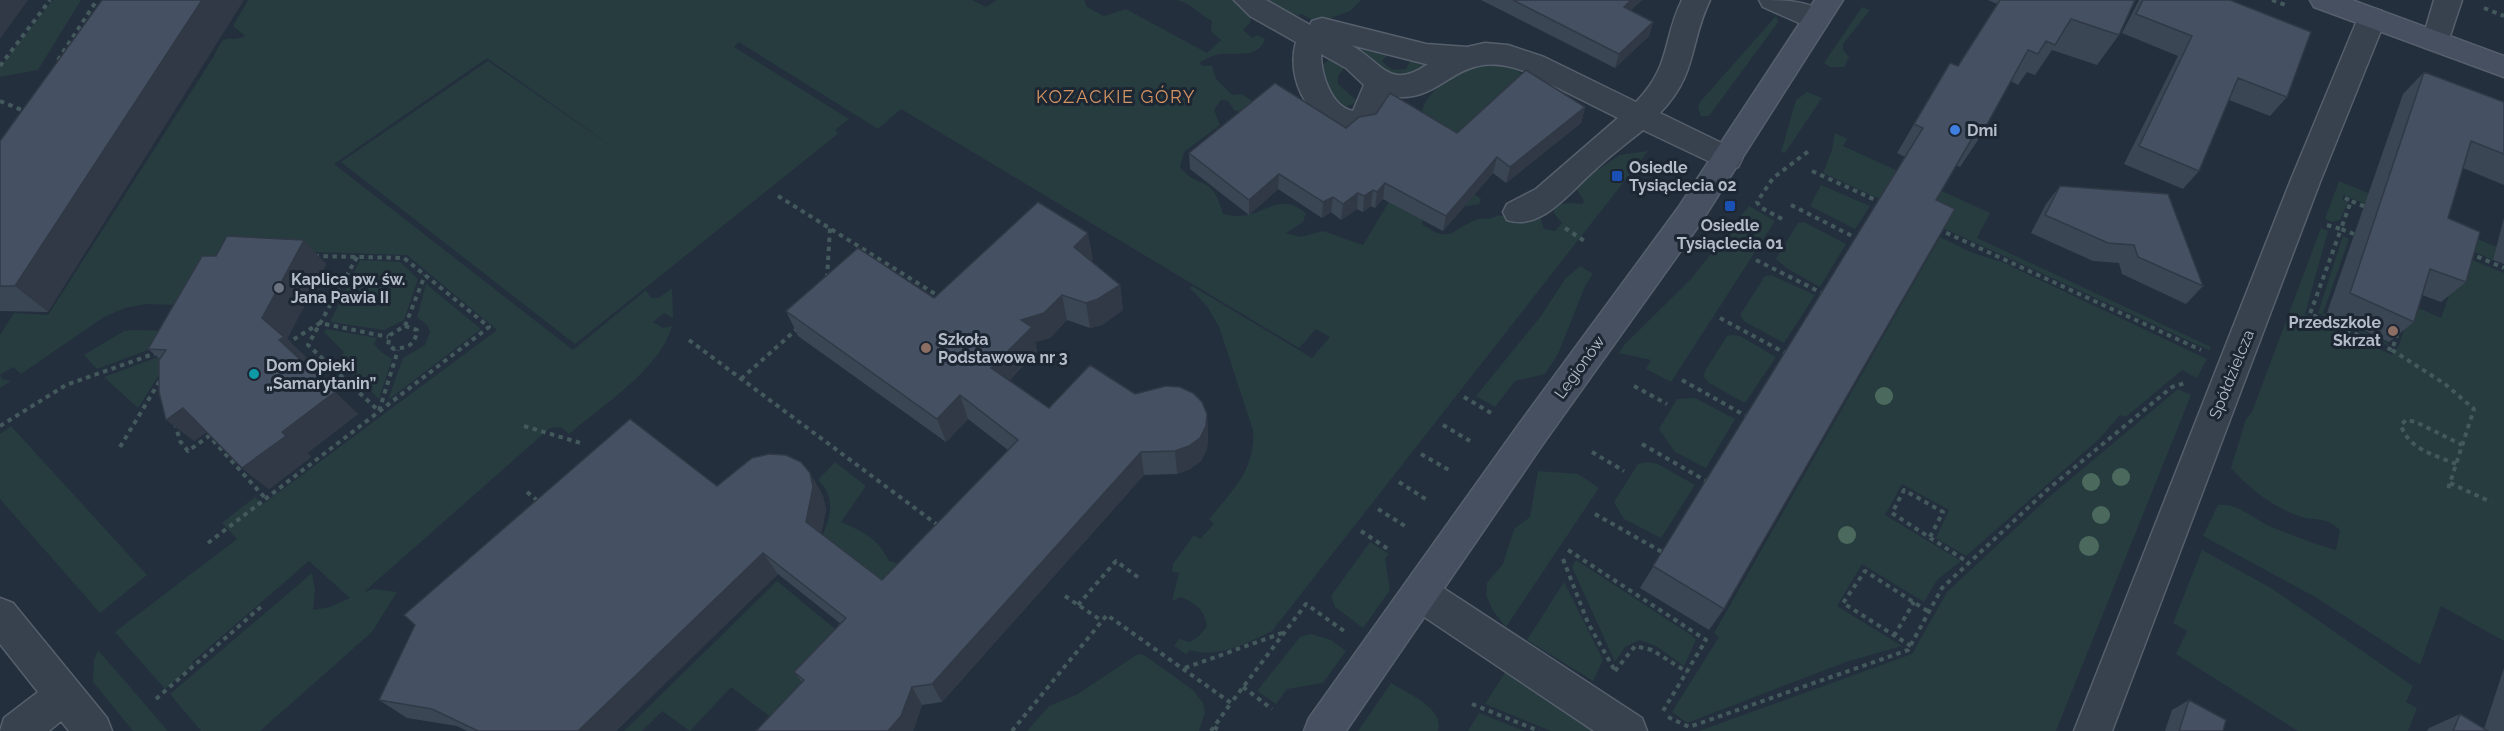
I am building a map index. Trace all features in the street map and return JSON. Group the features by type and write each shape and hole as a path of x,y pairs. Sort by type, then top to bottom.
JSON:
{"street":[{"path":"1518,212 1535,207 1547,198 1584,162 1640,116 1670,80 1680,60 1686,23 1696,0"},
{"path":"1773,0 1823,9"},
{"path":"2324,0 2504,67"},
{"path":"2436,42 2448,0"},
{"path":"1259,8 1356,61 1379,82 1398,87 1418,85 1467,57"},
{"path":"1259,8 1426,54 1467,57 1490,52 1520,58 1727,159"},
{"name":"Legionów","path":"1323,731 1727,159 1823,9"},
{"name":"Spółdzielcza","path":"2093,731 2372,18"},
{"path":"1311,37 1307,61 1311,75 1317,92 1335,117 1348,123 1362,121 1370,111 1379,82"},
{"path":"1421,594 1641,719"},
{"path":"0,615 93,731"},
{"path":"18,731 64,695"}],"path":[{"path":"0,66 50,0"},
{"path":"56,64 97,0"},
{"path":"2483,8 2504,16"},
{"path":"0,100 24,111"},
{"path":"30,101 21,114 33,114"},
{"path":"1782,219 1760,207 1757,202 1778,171 1810,150"},
{"path":"1812,171 1886,205"},
{"path":"778,196 940,297 948,289"},
{"path":"2345,198 2373,210"},
{"path":"2351,201 2310,314 2392,350 2445,384 2474,409 2447,492"},
{"path":"1791,205 1856,237"},
{"path":"2317,221 2354,234"},
{"path":"1929,225 2215,357 2247,333"},
{"path":"827,281 830,228"},
{"path":"2460,249 2504,268"},
{"path":"208,543 489,327 404,258 309,256"},
{"path":"357,257 308,345 379,411"},
{"path":"1756,260 1822,293"},
{"path":"405,326 425,274"},
{"path":"1720,318 1785,353"},
{"path":"279,349 320,323 388,337"},
{"path":"405,326 417,330 418,337 409,347 398,350 388,345 388,337 395,330 405,326"},
{"path":"741,380 800,326"},
{"path":"2392,350 2399,328"},
{"path":"689,340 945,530"},
{"path":"0,426 66,385 162,350"},
{"path":"379,411 398,350"},
{"path":"120,447 166,371"},
{"path":"1682,380 1746,416"},
{"path":"1662,713 1689,727 1908,650 1942,588 2047,490 2172,387 2178,384 2192,384"},
{"path":"1634,386 1667,404"},
{"path":"1464,397 1491,413"},
{"path":"175,420 180,441 188,451 209,436 266,499"},
{"path":"2457,464 2411,443 2402,434 2401,425 2406,420 2416,422 2462,445"},
{"path":"1443,425 1470,441"},
{"path":"524,426 584,444"},
{"path":"1642,444 1706,481"},
{"path":"1592,452 1624,471"},
{"path":"1420,453 1449,470"},
{"path":"1399,482 1428,500"},
{"path":"2450,483 2492,502"},
{"path":"1930,537 1943,512 1904,490 1892,513 1969,563"},
{"path":"527,492 543,506"},
{"path":"1378,509 1408,528"},
{"path":"1595,514 1662,552"},
{"path":"1361,531 1391,550"},
{"path":"1568,550 1706,640 1662,713 1641,719"},
{"path":"1563,559 1588,623 1619,678"},
{"path":"1078,605 1116,561 1139,578"},
{"path":"1911,646 1844,603 1865,571 1929,612"},
{"path":"1065,596 1102,621"},
{"path":"1894,636 1914,602"},
{"path":"1220,731 1212,729 1306,604 1377,653"},
{"path":"156,699 263,605"},
{"path":"1012,731 1107,615 1185,668 1231,703"},
{"path":"1185,668 1285,632"},
{"path":"1615,671 1635,646 1652,650 1687,672"},
{"path":"1243,687 1272,709"},
{"path":"1472,704 1539,731"}],"green space":[{"path":"53,0 81,0 38,70 0,77 0,67"},
{"path":"248,0 972,0 986,7 997,0 1084,0 1087,7 1104,16 1126,9 1207,53 1221,40 1211,31 1212,21 1186,3 1177,0 1237,0 1252,14 1250,23 1243,30 1252,38 1257,35 1265,39 1262,45 1253,52 1219,54 1199,63 1203,66 1212,66 1216,79 1232,95 1242,94 1256,104 1244,113 1234,110 1228,101 1221,100 1214,110 1220,125 1184,152 1180,167 1193,179 1210,187 1219,201 1223,214 1248,215 1276,205 1295,206 1306,213 1303,222 1286,233 1301,237 1323,231 1363,245 1393,195 1446,173 1481,199 1479,204 1454,205 1425,214 1422,224 1431,230 1450,234 1475,220 1498,215 1529,215 1540,217 1544,229 1555,231 1562,223 1553,212 1556,205 1582,204 1584,201 1574,185 1620,155 1648,151 1272,631 1242,645 1211,653 1190,650 1186,654 1174,646 1179,639 1190,642 1207,626 1204,615 1195,605 1181,597 1172,601 1179,573 1172,572 1173,564 1194,535 1200,539 1214,524 1209,519 1241,479 1251,456 1253,430 1219,327 1207,306 1190,288 1192,286 1312,358 1330,337 1316,329 1299,348 901,109 878,129 739,42 734,47 849,119 835,130 839,133 575,344 341,162 488,61 620,152 487,58 334,164 573,350 646,290 651,298 659,298 672,288 673,318 664,313 653,322 663,328 672,326 666,342 656,357 629,385 569,434 561,427 550,428 364,592 374,589 397,592 372,632 260,731 201,731 170,694 312,573 315,590 313,610 330,607 350,598 309,561 192,662 194,664 165,689 115,632 237,539 222,523 255,497 263,504 497,330 407,255 247,250 203,306 146,304 125,308 104,317 21,374 13,367 0,375 0,335 14,313 48,315 222,42 245,36 233,26"},
{"path":"1258,0 1361,0 1350,11 1318,23 1302,14 1292,17"},
{"path":"1862,7 1870,10 1843,44 1843,50 1849,57 1844,67 1830,67 1824,63"},
{"path":"1776,16 1778,21 1776,25 1709,116 1701,116 1698,107 1700,102"},
{"path":"1342,42 1393,50 1382,61 1396,70 1406,69 1410,61 1407,54 1436,60 1413,76 1390,76"},
{"path":"1329,60 1351,67 1344,68 1338,76 1338,84 1358,102 1345,107 1338,105 1316,69"},
{"path":"1475,61 1521,65 1518,71 1521,74 1530,68 1468,128 1428,149 1422,120 1425,104 1444,82"},
{"path":"1807,92 1822,98 1785,153 1781,152 1796,100"},
{"path":"1835,133 1847,139 1843,146 1990,213 1977,238 2211,347 2209,350 1823,173 1832,150"},
{"path":"2339,181 2504,250 2496,250 2493,260 2344,195 2342,199 2348,202 2340,220 2332,222 2325,219"},
{"path":"1821,185 1870,206 1855,229 1810,206"},
{"path":"1749,206 1775,221 1671,382 1646,369 1651,360 1619,353 1625,344 1690,280"},
{"path":"1804,222 1846,244 1820,287 1788,269 1776,259 1798,223"},
{"path":"2321,228 2328,231 2305,314 2392,355 2399,345 2412,305 2441,318 2463,256 2504,273 2504,641 2441,606 2420,665 2317,598 2203,536 2218,505 2226,505 2240,509 2274,528 2336,550 2340,530 2334,525 2286,511 2253,489 2231,468 2246,419 2252,412"},
{"path":"2343,236 2349,239 2323,313 2388,343 2387,345 2318,313"},
{"path":"1940,237 1973,253 2002,262 2207,359 2197,378 2182,370 2126,417 2120,415 2100,438 1966,556 1936,538 1949,510 1902,484 1885,515 1961,561 1937,580 1924,602 1862,564 1837,606 1902,646 1846,662 1687,723 1672,712 1719,637 1714,633"},
{"path":"360,260 400,262 418,279 404,320 384,330 330,322"},
{"path":"1580,266 1593,274 1586,284 1558,354 1545,374 1515,381 1495,407 1476,396 1541,316 1565,279"},
{"path":"1771,275 1815,295 1784,343 1745,322 1740,315 1765,276"},
{"path":"426,284 481,329 388,400 403,358 425,345 430,332 427,325 417,317"},
{"path":"326,329 377,338 374,344 392,359 379,399 345,367 340,367 337,362 344,352 324,332"},
{"path":"124,331 185,331 180,338 97,369 84,355"},
{"path":"1727,336 1740,336 1776,357 1745,403 1709,383 1704,377 1705,371"},
{"path":"174,351 138,408 104,377"},
{"path":"0,375 2,379 11,381 0,388"},
{"path":"2178,389 2191,395 2056,731 1699,731 1912,654 1947,592 2049,497"},
{"path":"1695,398 1735,419 1706,468 1675,452 1659,429 1677,399"},
{"path":"11,426 147,575 100,613 0,499 0,434"},
{"path":"835,462 866,486 841,522 875,541 889,561 909,566 890,590 822,537 828,522 830,500 824,486 818,480"},
{"path":"1647,462 1658,464 1695,485 1661,538 1624,519 1614,502 1638,464"},
{"path":"1538,471 1578,474 1599,488 1506,627 1493,611 1486,595 1487,583 1503,564 1514,529 1530,517"},
{"path":"1370,542 1389,554 1385,559 1390,590 1363,628 1335,607 1331,596"},
{"path":"2202,550 2271,588 2413,686 2406,702 2417,708 2408,731 2298,731 2176,654 2187,631 2173,623"},
{"path":"1576,560 1691,635 1696,640 1684,666 1656,646 1640,640 1625,647 1615,662 1572,567"},
{"path":"777,581 846,638 773,719 731,687 690,731 662,711 642,731 624,731"},
{"path":"1564,582 1603,660 1593,681 1527,640"},
{"path":"1311,634 1331,640 1346,651 1323,683 1287,689 1276,704 1257,691 1300,637"},
{"path":"98,650 168,731 133,731 93,682 94,660"},
{"path":"1138,654 1144,655 1193,690 1203,703 1205,712 1199,731 1027,731 1049,706 1076,695"},
{"path":"1506,671 1600,731 1551,731 1485,704"},
{"path":"1391,683 1430,708 1439,723 1438,731 1358,731"},
{"path":"1479,713 1524,731 1468,731"}],"building":[{"path":"102,0 202,0 15,286 0,286 0,141"},
{"path":"1513,0 1631,0 1624,7 1653,22 1619,54"},
{"path":"2000,0 2135,0 2119,35 2071,19 2055,45 2046,41 2038,54 2028,50 1980,137 1974,135 1936,200 1955,209 1724,609 1653,566 1923,128 1914,124 1950,63 1958,66"},
{"path":"2143,0 2230,0 2311,32 2287,97 2238,78 2199,171 2139,146 2192,36 2136,14"},
{"path":"1526,70 1585,107 1510,167 1497,157 1446,216 1385,183 1377,192 1373,190 1364,196 1358,193 1343,204 1333,197 1323,202 1279,174 1249,200 1189,153 1275,83 1346,128 1359,117 1376,114 1390,93 1457,133"},
{"path":"2424,72 2504,102 2504,154 2471,141 2448,218 2480,232 2466,282 2430,269 2414,322 2350,293"},
{"path":"2060,186 2168,194 2203,286 2138,257 2134,245 2108,243 2045,215"},
{"path":"1038,202 1088,233 1074,247 1120,285 1098,299 1086,303 1062,295 1044,313 1021,320 1032,327 991,368 1049,408 1090,365 1135,394 1166,386 1180,387 1193,393 1202,402 1207,414 1206,426 1200,438 1189,446 1175,451 1141,452 932,684 912,687 901,716 888,731 756,731 804,680 794,672 846,618 763,553 578,731 478,731 432,709 379,700 415,625 404,615 630,419 717,486 752,458 769,454 786,455 801,462 810,473 813,487 806,522 882,580 1018,440 960,395 937,419 786,311 858,248 934,298"},
{"name":"Dom Opieki „Samarytanin”","path":"227,236 304,240 262,318 284,337 279,340 335,392 282,432 286,436 242,468 183,408 166,420 159,392 159,360 166,350 148,349 202,256 216,256"},
{"path":"2189,700 2226,720 2223,731 2179,731"},
{"path":"2460,714 2488,731 2453,731"}],"place":[{"name":"Dmi","path":"1955,130"},
{"name":"Osiedle Tysiąclecia 02","path":"1617,176"},
{"name":"Osiedle Tysiąclecia 01","path":"1730,206"},
{"name":"Kaplica pw. św. Jana Pawia II","path":"279,288"},
{"name":"Przedszkole Skrzat","path":"2393,331"},
{"name":"Szkoła Podstawowa nr 3","path":"926,348"},
{"name":"Dom Opieki „Samarytanin”","path":"254,374"}],"district":[{"name":"KOZACKIE GÓRY","path":"1116,97"}]}
